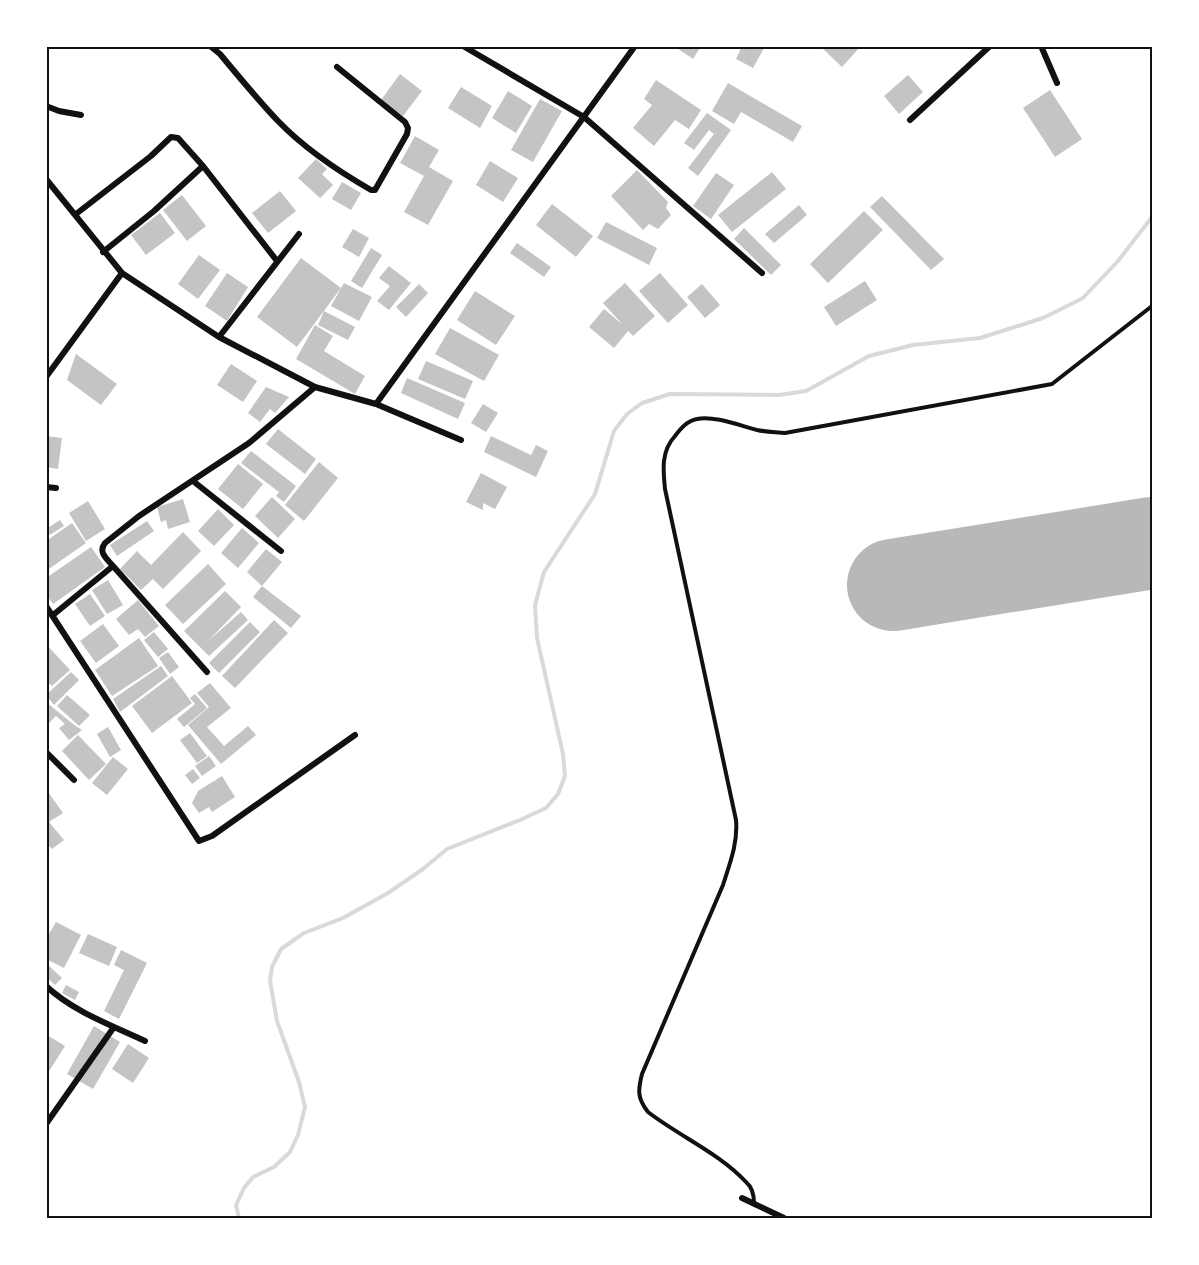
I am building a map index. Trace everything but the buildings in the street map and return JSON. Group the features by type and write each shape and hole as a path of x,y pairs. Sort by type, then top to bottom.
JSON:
{"street":[{"path":"210,46 220,54 279,122 311,150 340,172 371,190 375,190 407,134 408,128 405,122 337,67"},
{"path":"463,46 584,117 762,273"},
{"path":"376,404 635,46"},
{"path":"910,120 990,46"},
{"path":"1041,46 1057,83"},
{"path":"46,106 81,115"},
{"path":"76,214 151,156 171,137 178,138 203,166 277,261"},
{"path":"103,252 154,211 203,166"},
{"path":"46,179 122,273 219,337 315,387 376,404 460,441"},
{"path":"219,337 298,234"},
{"path":"46,377 122,273"},
{"path":"207,672 113,566 101,548 139,516 249,443 315,387"},
{"path":"193,481 281,551"},
{"path":"46,487 56,489"},
{"path":"53,615 113,566"},
{"path":"46,606 199,841 212,836 356,735"},
{"path":"46,753 74,780"},
{"path":"46,986 78,1009 145,1041"},
{"path":"46,1124 114,1027"},
{"path":"742,1198 784,1218"}],"lane":[{"path":"753,1204 754,1196 747,1182 721,1161 648,1112 640,1102 638,1092 642,1074 723,885 737,835 736,820 665,489 664,454 672,439 685,424 698,418 710,418 760,430 785,433 1052,384 1152,306"}],"waterway":[{"path":"239,1218 236,1205 244,1188 253,1177 274,1167 290,1152 298,1135 305,1107 299,1082 277,1021 270,981 272,967 281,949 304,933 343,918 388,893 447,849 546,808 558,794 565,776 563,754 537,638 535,605 544,572 595,494 614,431 627,414 642,403 670,394 779,395 806,391 869,356 913,345 980,338 1043,318 1083,298 1118,261 1152,217"}],"runway":[{"path":"893,585 1152,543"}]}
